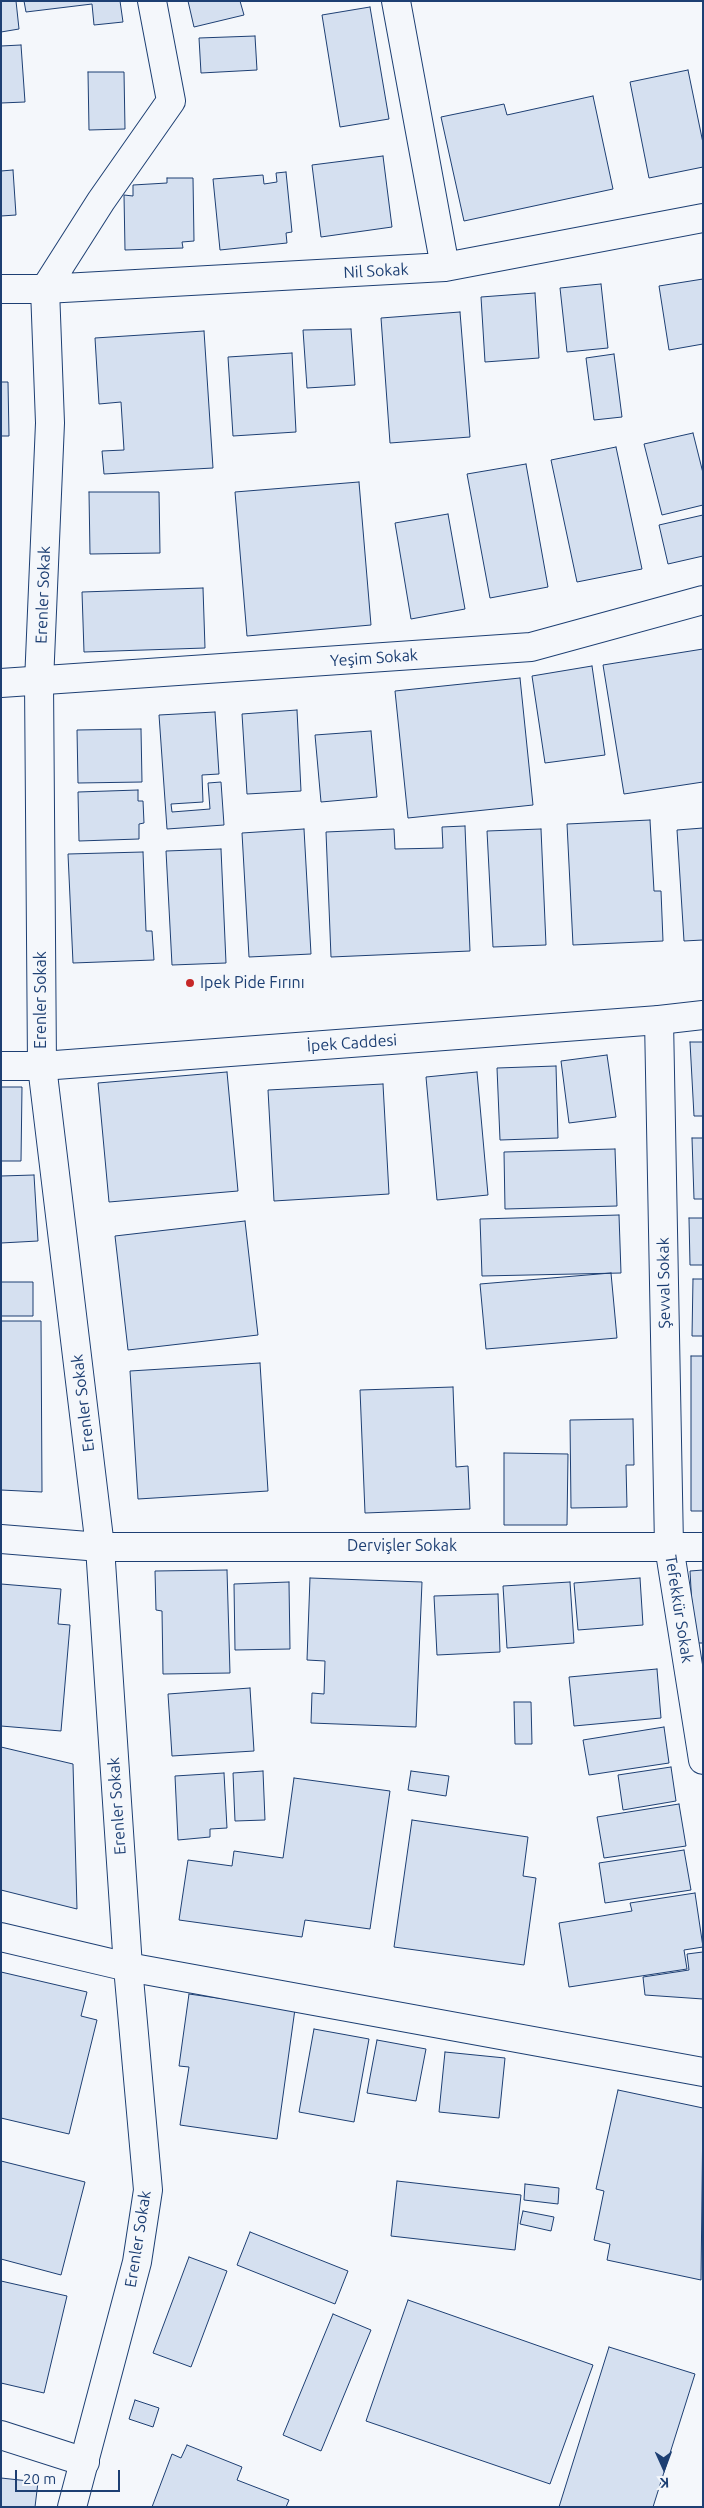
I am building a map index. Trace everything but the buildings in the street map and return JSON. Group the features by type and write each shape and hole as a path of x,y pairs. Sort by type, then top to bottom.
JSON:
{"street":[{"path":"45,289 101,201 171,101 152,1"},
{"path":"396,1 445,267"},
{"name":"Nil Sokak","path":"1,289 45,289 445,267 703,218"},
{"name":"Erenler Sokak","path":"45,289 50,423 39,682 42,1066 100,1547 128,1967 148,2190 137,2262 72,2507"},
{"name":"Yeşim Sokak","path":"1,683 39,682 531,647 703,600"},
{"name":"İpek Caddesi","path":"1,1066 42,1066 658,1020 703,1015"},
{"name":"Şevval Sokak","path":"658,1020 669,1546"},
{"name":"Dervişler Sokak","path":"1,1539 100,1547 703,1547"},
{"name":"Tefekkür Sokak","path":"669,1546 703,1760"},
{"path":"1,1937 128,1967 703,2072"},
{"path":"1,2435 85,2462"}],"place":[{"name":"Ipek Pide Fırını","path":"190,983"}]}
